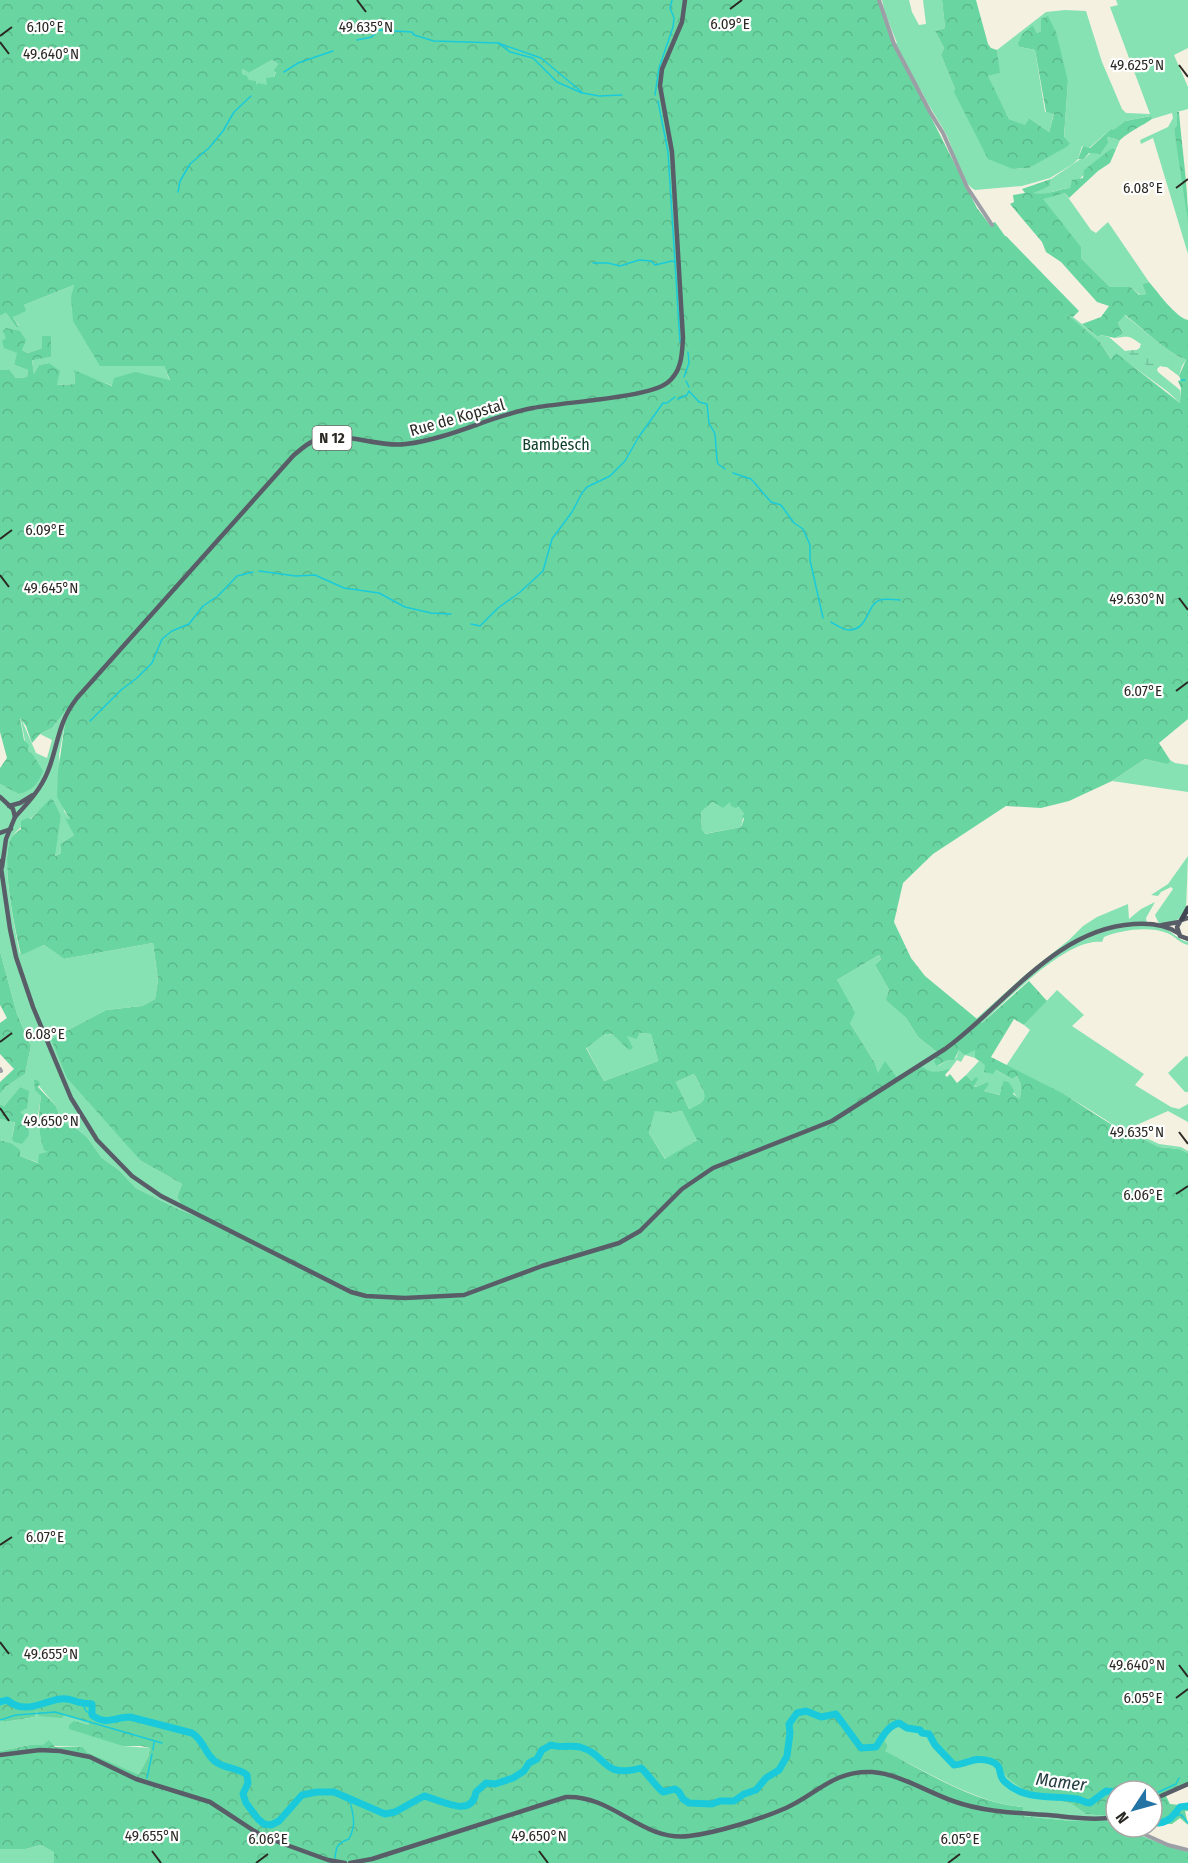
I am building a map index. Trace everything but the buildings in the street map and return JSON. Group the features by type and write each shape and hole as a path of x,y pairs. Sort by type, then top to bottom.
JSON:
{"highway":[{"path":"1183,919 1188,908"}],"main road":[{"name":"Rue de Kopstal","path":"2,873 6,839 15,817 35,794 47,773 62,722 77,698 293,456 305,446 327,437 404,445 535,407 655,389 673,378 682,358 683,338 672,152 660,86 662,69 682,22 685,0"},
{"path":"5,804 20,803 35,794"},
{"path":"0,797 15,817"},
{"path":"0,833 10,829"},
{"path":"0,861 9,929 33,1007 71,1098 105,1150 132,1176 180,1207 351,1292 387,1298 464,1295 542,1266 619,1243 640,1231 682,1189 713,1168 832,1121 945,1049 962,1037 1023,981 1071,943 1096,931 1116,926 1160,925 1183,919"},
{"path":"1178,933 1177,927 1183,919"},
{"path":"1160,925 1188,939"},
{"path":"0,1755 40,1750 90,1757 136,1779 210,1802 262,1836 325,1859 345,1863"},
{"path":"350,1863 372,1859 566,1797 595,1800 663,1835 690,1836 772,1813 791,1805 827,1782 861,1772 887,1775 937,1796 976,1807 1072,1817 1104,1817"},
{"path":"1164,1795 1188,1784"}],"street":[{"path":"879,0 894,44 943,133 967,187 992,225"},
{"path":"1155,1839 1188,1850"}],"green space":[{"name":"Bambësch","path":"0,0 879,0 891,38 977,208 990,225 995,222 1005,236 1079,311 1073,317 1068,315 1100,342 1111,359 1116,353 1180,403 1181,388 1178,381 1181,380 1179,376 1186,360 1162,346 1125,315 1118,323 1123,334 1115,338 1101,335 1098,337 1082,324 1101,317 1109,306 1097,302 1061,262 1046,252 1042,242 1010,204 1014,202 1013,195 1025,193 1022,189 1051,179 1050,186 1033,193 1042,194 1070,188 1072,180 1083,178 1084,170 1112,148 1116,149 1110,163 1069,198 1065,193 1043,199 1081,247 1081,258 1110,287 1131,287 1139,295 1146,294 1142,284 1149,282 1172,309 1188,320 1188,719 1159,743 1170,760 1169,763 1145,759 1112,781 1069,801 1041,808 1006,806 933,854 903,883 894,922 911,958 925,976 982,1023 1029,981 1047,1001 1024,1025 1014,1019 991,1057 1062,1093 1120,1130 1120,1133 1125,1130 1159,1147 1179,1149 1188,1153 1188,1784 1165,1794 1170,1804 1188,1806 1188,1811 1185,1811 1188,1825 1180,1818 1172,1824 1164,1824 1164,1779 1104,1779 1104,1816 1086,1814 1070,1803 1047,1799 1023,1789 1009,1779 996,1764 988,1761 977,1758 954,1765 935,1745 929,1734 919,1730 907,1728 899,1723 895,1724 884,1739 888,1746 885,1751 969,1794 1005,1805 1023,1807 1022,1816 1072,1821 1104,1821 1104,1839 1150,1839 1188,1852 1188,1863 54,1863 54,1852 41,1845 26,1849 0,1849 0,1751 43,1745 49,1740 55,1747 83,1747 87,1752 139,1775 150,1748 123,1746 69,1729 69,1725 74,1721 88,1725 89,1722 64,1715 62,1718 39,1716 37,1711 35,1717 4,1722 0,1720 0,1140 11,1143 20,1150 20,1156 38,1163 39,1154 48,1152 44,1150 41,1136 39,1117 41,1096 35,1090 34,1080 40,1083 38,1087 56,1106 60,1117 87,1137 102,1158 119,1170 136,1188 201,1218 181,1204 177,1197 182,1184 141,1161 67,1078 51,1039 106,1010 142,1006 155,999 158,980 153,943 64,959 44,945 21,955 10,895 8,848 11,838 21,829 21,821 31,819 50,799 53,800 61,816 55,856 61,853 60,844 74,835 65,818 70,820 57,797 65,723 75,700 52,728 40,734 32,743 26,726 20,718 24,740 29,745 28,751 32,753 43,771 34,786 19,794 0,784 0,768 7,758 0,732 0,370 10,370 16,378 27,377 28,370 14,365 17,353 4,348 2,341 6,338 3,331 6,328 20,331 26,340 22,350 28,353 42,348 42,336 51,336 51,357 32,360 34,374 39,365 49,363 60,371 57,385 75,384 74,370 112,386 114,378 135,372 170,380 164,366 100,366 73,321 71,297 74,285 24,305 26,311 13,317 19,327 16,327 6,313 0,316","holes":["272,60 278,64 273,71 276,72 274,77 266,78 267,85 258,83 256,85 256,81 249,80 246,75 243,75 242,69 249,73","713,802 723,808 730,802 731,806 736,808 738,806 744,814 742,816 744,819 741,827 705,834 702,830 701,812","879,955 881,959 875,965 889,990 886,1000 906,1018 918,1037 938,1053 934,1062 937,1066 948,1060 954,1060 959,1050 965,1055 975,1050 975,1058 985,1065 984,1072 993,1074 996,1070 1012,1079 1017,1076 1021,1085 1020,1099 1013,1094 1011,1085 1005,1081 1003,1081 1000,1095 984,1091 989,1084 987,1082 974,1086 978,1079 976,1077 972,1081 966,1075 957,1083 950,1074 947,1077 945,1075 951,1068 934,1072 920,1065 898,1079 885,1061 878,1073 875,1063 850,1023 855,1013 837,980","639,1033 651,1034 658,1061 604,1081 586,1048 605,1034 612,1034 629,1050 633,1048 627,1036 637,1039","694,1074 703,1091 704,1099 689,1109 676,1082","655,1111 671,1113 682,1111 697,1140 665,1159 649,1133"]},
{"path":"882,0 909,0 919,25 926,24 923,0 942,0 945,28 935,31 944,48 941,55 955,89 1013,169 1029,168 1070,143 1064,138 1068,81 1041,19 1041,31 1037,33 1033,25 1020,47 1035,50 1045,112 1054,113 1049,132 1029,118 1025,126 1009,119 987,76 999,73 997,50 1046,12 1086,11 1102,62 1122,109 1126,113 1150,114 1110,7 1118,5 1116,0 1188,0 1188,48 1174,55 1188,87 1188,109 1177,112 1177,125 1174,129 1188,210 1188,254 1153,138 1141,144 1140,140 1168,127 1173,118 1172,113 1152,119 1150,116 1125,121 1112,131 1111,129 1089,148 1082,146 1078,159 1073,164 1050,178 1022,186 975,190 965,180 947,136 921,90 918,91 894,44 897,43"},
{"path":"942,0 976,0 988,44 997,50 1000,73 988,76 1009,119 1025,125 1029,118 1049,132 1054,114 1046,112 1035,50 1020,47 1018,44 1022,34 1033,25 1037,33 1041,31 1041,19 1048,16 1056,32 1068,81 1064,137 1070,143 1068,146 1029,168 1013,169 988,159 954,92 955,89 941,55 944,48 935,31 945,28"},
{"path":"272,60 278,64 268,86 255,86 243,75 242,69 249,73"},
{"path":"1177,112 1179,112 1185,167 1188,222 1174,129 1177,125"},
{"path":"1151,116 1152,119 1120,140 1107,137 1108,143 1100,154 1089,153 1083,160 1078,159 1083,146 1090,148 1111,129 1113,130 1125,121"},
{"path":"1107,137 1120,140 1116,149 1112,148 1070,188 1041,194 1030,193 1050,186 1051,179 1079,160 1083,160"},
{"path":"1065,193 1091,230 1096,233 1108,222 1149,282 1142,284 1146,294 1140,295 1131,287 1110,287 1081,258 1042,198"},
{"path":"74,285 164,366 170,381 113,386 74,371 75,384 57,385 49,363 39,365 34,375 32,359 51,357 42,348 28,353 22,350 18,352 14,365 28,370 27,377 16,378 10,370 0,370 0,316 6,313 16,327 19,326 13,317 24,305"},
{"path":"1065,313 1098,337 1101,335 1109,337 1125,351 1137,350 1141,344 1133,339 1115,338 1123,334 1118,323 1124,315 1162,346 1186,360 1179,376 1167,367 1160,366 1157,369 1180,390 1181,404 1116,354 1112,360 1100,342"},
{"path":"1141,344 1175,367 1179,376 1167,367 1160,366 1157,372 1125,351 1137,350"},
{"path":"77,698 65,723 59,755 64,811 71,821 74,835 60,844 61,853 54,856 61,816 48,803 14,834 8,848 8,878 20,954 44,945 64,959 153,943 158,980 155,999 142,1006 106,1010 51,1039 141,1161 182,1184 177,1197 181,1204 204,1219 136,1188 119,1170 102,1158 87,1137 60,1117 56,1106 34,1080 41,1096 38,1116 49,1152 39,1163 20,1156 11,1143 0,1140 0,1119 15,1121 12,1138 20,1112 20,1087 4,1106 0,1104 0,1094 7,1086 25,1074 31,1046 17,1014 0,951 0,784 20,794 36,762 32,753 27,751 20,716 36,753 47,758 52,740 40,734 52,728"},
{"path":"1145,759 1166,764 1170,760 1188,765 1188,792 1112,781"},
{"path":"730,801 738,805 744,814 741,827 704,834 701,812 713,802"},
{"path":"1188,856 1186,910 1179,919 1161,925 1188,942 1188,945 1167,933 1143,929 1119,932 1104,937 1102,942 1088,943 1055,959 982,1023 976,1019 1083,926 1097,917 1128,904 1129,919 1141,909 1155,902 1146,918 1147,924 1159,924 1155,915 1173,889 1171,887 1158,896 1151,895 1168,884"},
{"path":"0,951 17,1014 31,1046 25,1074 7,1086 0,1094 0,1082 14,1069 0,1054 0,1023 7,1018 0,1005"},
{"path":"879,955 881,959 875,965 889,990 887,1000 906,1018 918,1037 938,1053 938,1066 956,1058 959,1050 975,1050 975,1058 965,1055 961,1062 957,1060 951,1068 936,1073 928,1072 898,1079 878,1074 875,1063 850,1023 837,980"},
{"path":"1057,990 1084,1015 1072,1026 1144,1074 1135,1085 1171,1107 1179,1109 1188,1104 1188,1122 1168,1111 1132,1127 1133,1132 1159,1144 1181,1147 1188,1153 1179,1149 1159,1147 1125,1130 1120,1133 1120,1130 1079,1103 1006,1066 1030,1030 1024,1025"},
{"path":"605,1034 651,1034 658,1061 604,1081 586,1047"},
{"path":"1186,1056 1188,1057 1188,1092 1185,1092 1168,1073"},
{"path":"979,1061 1012,1079 1017,1076 1021,1085 1020,1100 1003,1081 1001,1095 984,1091 987,1082 976,1087 966,1075"},
{"path":"694,1074 703,1091 704,1099 689,1109 676,1082"},
{"path":"20,1087 29,1091 27,1108 20,1112 28,1120 29,1135 22,1144 12,1139 15,1122 0,1119 0,1104 4,1106"},
{"path":"655,1110 671,1113 682,1111 698,1139 666,1160 649,1133"},
{"path":"38,1710 89,1722 88,1725 123,1746 150,1748 139,1776 87,1752 83,1747 30,1745 0,1751 0,1720 4,1722 35,1717"},
{"path":"899,1723 929,1734 935,1745 950,1762 977,1758 996,1764 1047,1799 1070,1803 1086,1814 1104,1816 1104,1821 1072,1821 1022,1816 1022,1807 969,1793 884,1751 888,1746 884,1739 895,1724"},
{"path":"41,1845 55,1852 54,1863 0,1863 0,1849 26,1849"}],"waterway":[{"path":"655,95 659,68 673,27 674,18 670,8 672,0"},
{"path":"357,40 372,37 378,30 412,32 414,35 434,41 498,43 541,58 583,93 599,96 622,95"},
{"path":"498,43 510,52 533,58 557,82 582,93"},
{"path":"284,72 298,63 333,51"},
{"path":"178,192 180,181 190,164 209,148 223,131 234,112 251,96"},
{"path":"658,101 668,152 680,342"},
{"path":"593,263 620,266 639,260 651,261 655,265 675,262"},
{"path":"684,377 689,363 688,352"},
{"path":"686,381 689,387"},
{"path":"678,399 687,395 689,391 699,402 707,404 709,423 715,434 718,464 725,469"},
{"path":"471,624 480,626 543,571 552,539 572,512 582,493 587,487 610,476 625,461 663,403 675,397"},
{"path":"733,473 751,479 771,502 781,505 794,523 803,529 810,545 810,560 823,618"},
{"path":"259,571 296,576 315,575 344,588 379,593 405,607 431,613 451,614"},
{"path":"90,721 152,663 162,639 172,631 189,624 203,606 218,596 237,576 253,572"},
{"path":"831,622 845,629 856,629 876,602 884,599 900,600"},
{"name":"Mamer","path":"0,1702 7,1700 20,1707 27,1707 67,1699 92,1704 92,1715 102,1720 130,1717 192,1733 216,1762 247,1775 248,1783 243,1794 246,1803 258,1819 264,1824 271,1825 279,1821 302,1795 317,1792 334,1792 385,1814 395,1812 424,1796 454,1806 468,1805 476,1792 486,1783 495,1784 513,1778 524,1771 529,1763 537,1759 542,1750 551,1745 580,1747 596,1755 606,1765 619,1770 628,1771 641,1768 663,1792 675,1789 689,1803 712,1804 720,1801 734,1801 756,1790 766,1778 779,1770 787,1756 789,1724 797,1713 806,1711 821,1717 836,1714 861,1748 876,1747 888,1730 899,1723 907,1728 920,1730 922,1733 929,1734 935,1745 954,1765 975,1760 990,1761 997,1765 1005,1782 1030,1795 1077,1799 1090,1803 1104,1792"},
{"path":"82,1703 86,1711 92,1715"},
{"path":"0,1720 16,1715 55,1712 162,1743"},
{"path":"153,1750 154,1742"},
{"path":"147,1778 152,1754"},
{"path":"1164,1790 1176,1784 1179,1778"},
{"path":"335,1858 338,1846 349,1839 353,1828 354,1819 349,1797"},
{"name":"Mamer","path":"1164,1821 1172,1817 1180,1807 1188,1806"},
{"name":"Mamer","path":"1176,1815 1182,1815 1188,1823"}]}
